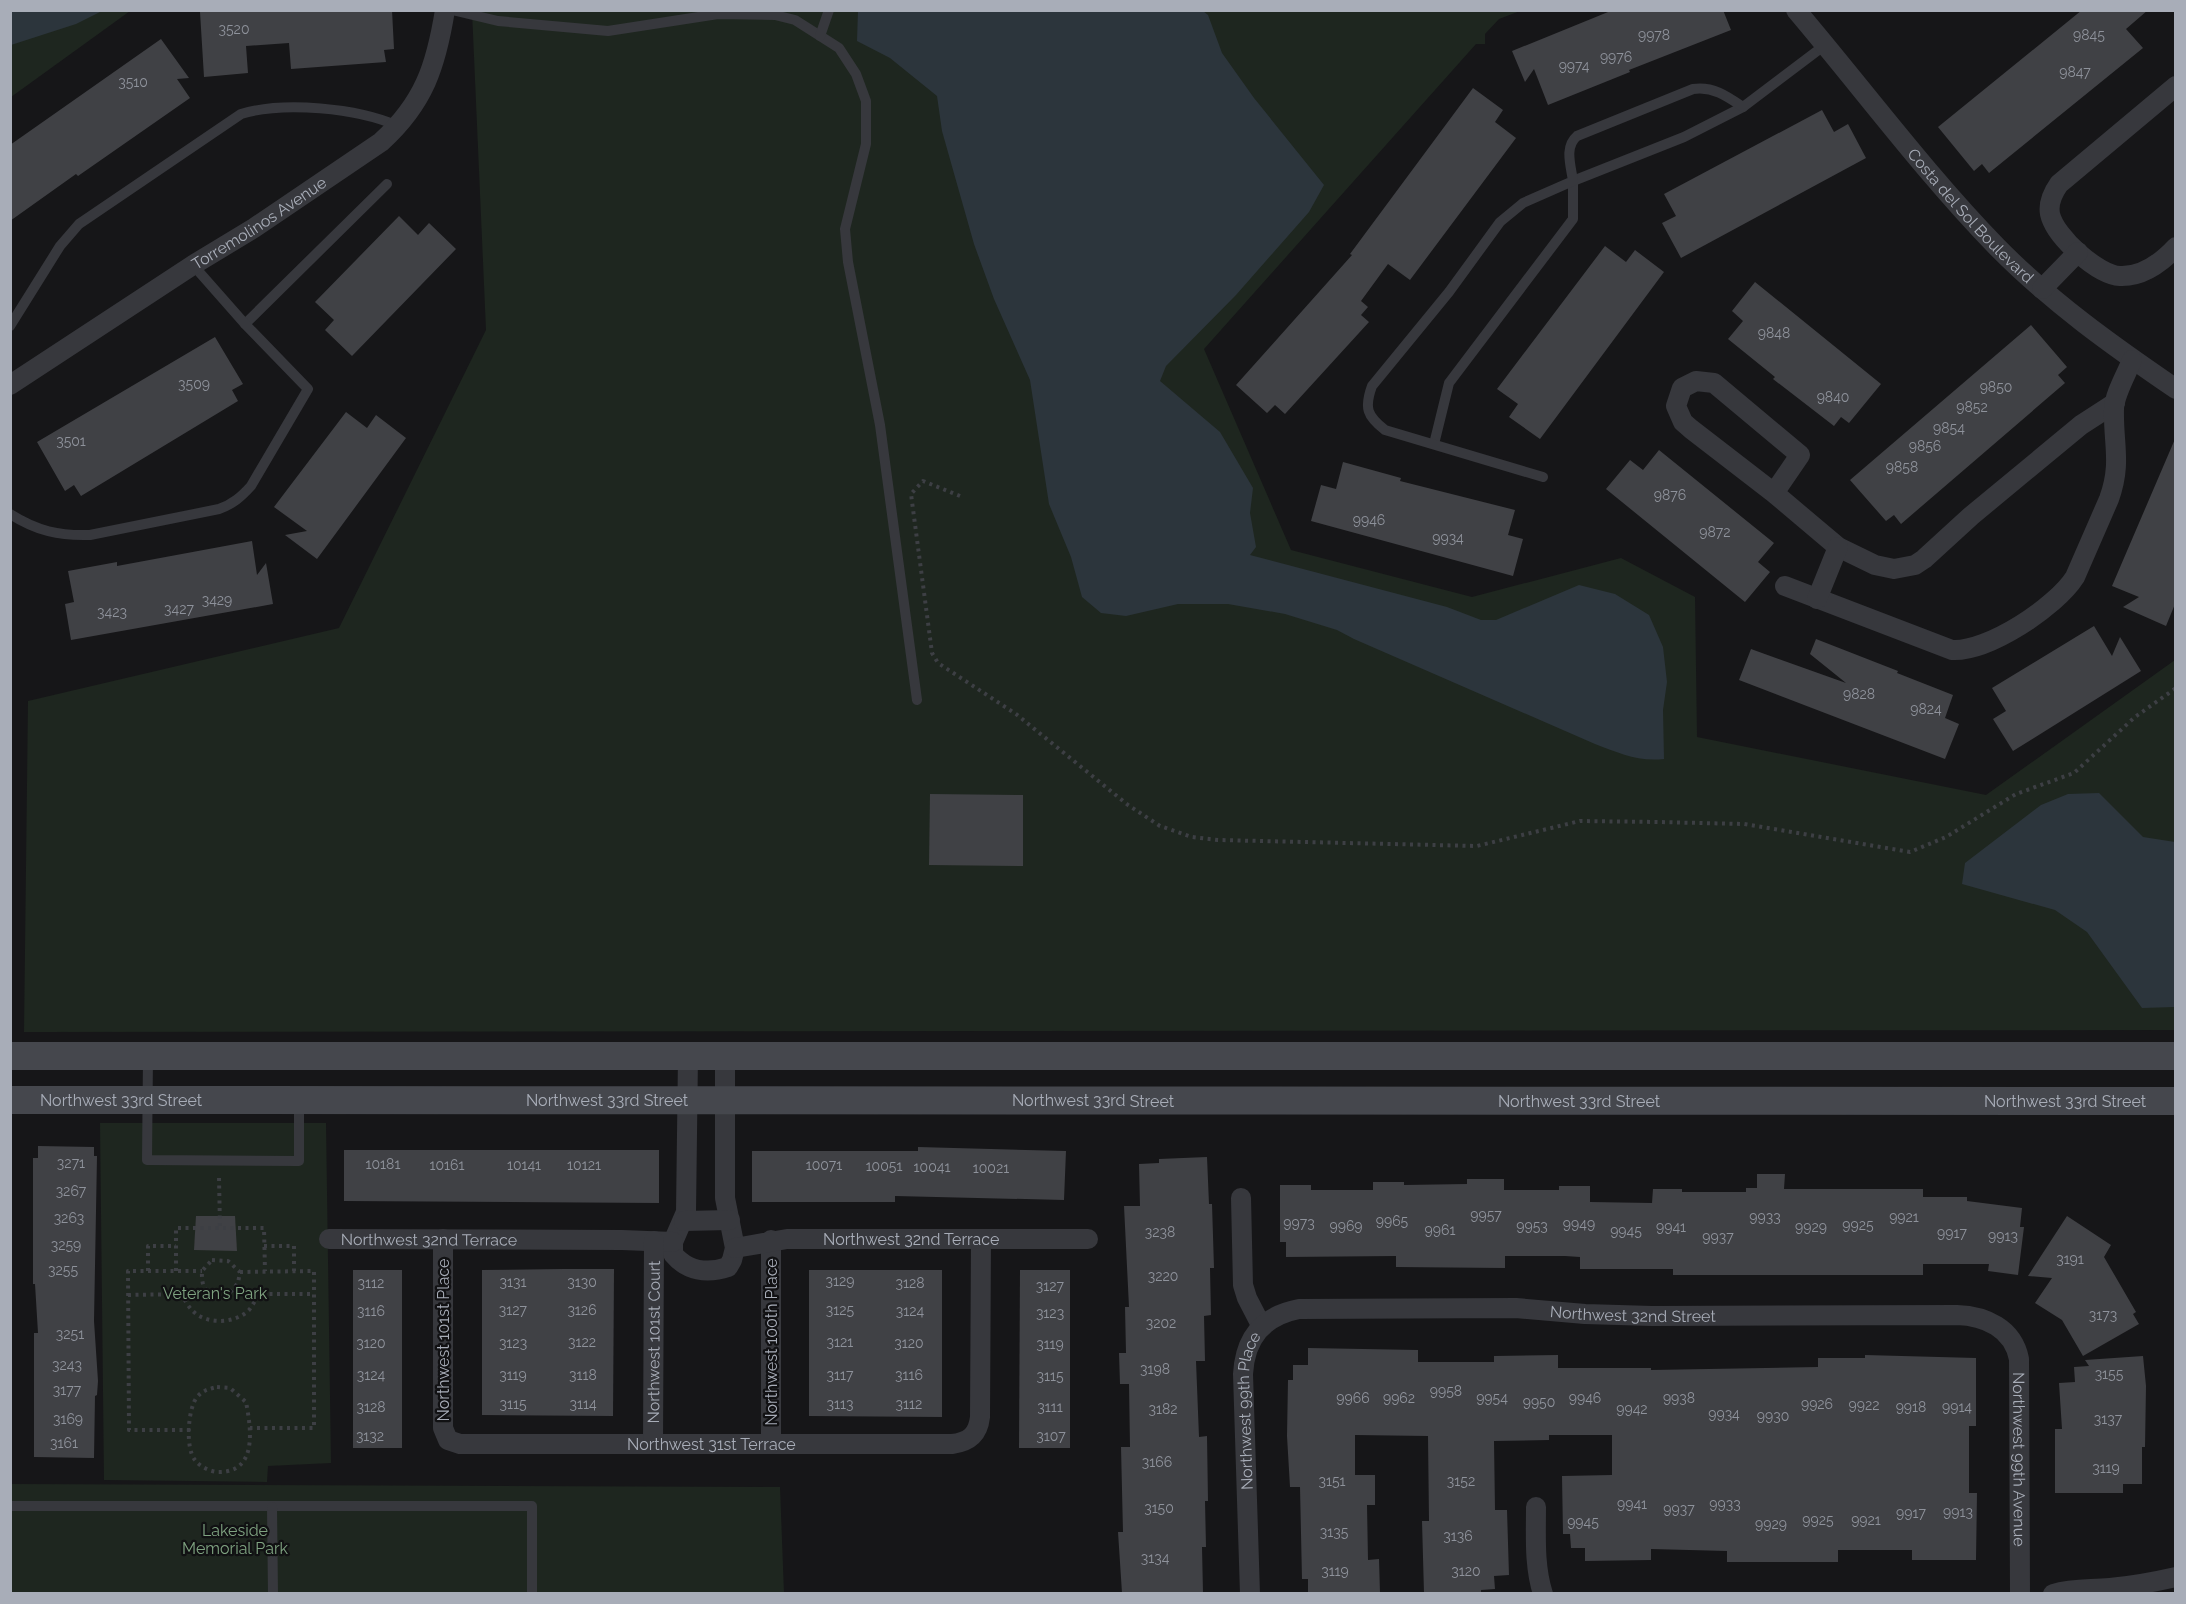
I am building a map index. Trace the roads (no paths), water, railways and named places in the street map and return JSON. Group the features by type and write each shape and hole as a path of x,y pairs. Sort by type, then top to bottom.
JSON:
{"street":[{"name":"Torremolinos Avenue","path":"10,385 193,265 254,228 366,153 399,126 423,93 440,43 445,10"},
{"name":"Costa del Sol Boulevard","path":"1796,10 1964,211 1998,248 2042,288 2132,360 2175,390"},
{"path":"2175,86 2059,184 2049,204 2052,221 2058,231 2078,252 2109,274 2127,276 2149,270 2175,247"},
{"path":"2042,288 2078,252"},
{"path":"1785,586 1952,650 1977,647 2033,617 2061,596 2075,577 2111,493 2117,463 2115,403 2132,360"},
{"path":"1774,493 1800,455 1714,383 1696,381 1682,388 1676,406 1683,422 1774,493 1838,547 1856,557 1894,569 1915,565 2081,425 2115,403"},
{"path":"1817,599 1838,547"},
{"path":"10,1056 2175,1056"},
{"path":"688,1056 687,1201 684,1221 673,1242 673,1254 687,1268 700,1270 719,1270 728,1267 735,1248 725,1198 725,1056"},
{"name":"Northwest 33rd Street","path":"10,1100 2175,1101"},
{"name":"Northwest 99th Place","path":"1241,1198 1243,1285 1246,1298 1262,1327 1250,1341 1244,1365 1250,1593"},
{"path":"684,1221 730,1220"},
{"name":"Northwest 32nd Terrace","path":"329,1239 673,1242"},
{"name":"Northwest 101st Place","path":"444,1239 444,1428 448,1440"},
{"name":"Northwest 31st Terrace","path":"448,1440 459,1444 952,1444 968,1440 974,1436 980,1417 981,1239"},
{"name":"Northwest 32nd Terrace","path":"735,1248 771,1240 1088,1239"},
{"name":"Northwest 100th Place","path":"771,1240 771,1444"},
{"name":"Northwest 101st Court","path":"653,1444 654,1241"},
{"name":"Northwest 32nd Street","path":"1262,1327 1280,1313 1299,1309 1516,1308 1625,1316 1968,1316 1989,1321 2004,1331"},
{"name":"Northwest 99th Avenue","path":"2004,1331 2018,1350 2020,1369 2020,1593"},
{"path":"1536,1507 1537,1564 1543,1593"},
{"path":"2053,1593 2072,1588 2109,1588 2143,1584 2175,1577"}],"lane":[{"path":"452,10 498,21 608,31 718,14 775,15 795,20 838,48 856,74 866,102 866,144 845,229 848,262 880,425 917,700"},
{"path":"820,36 829,10"},
{"path":"1543,477 1384,430 1372,420 1367,409 1367,398 1372,386 1449,292 1486,238 1522,203 1684,137 1743,106 1825,45"},
{"path":"1434,444 1449,383 1573,219 1573,181 1569,149 1572,140 1693,89 1715,90 1743,106"},
{"path":"10,326 60,246 79,224 241,114 265,108 344,111 379,118 399,126"},
{"path":"245,324 387,184"},
{"path":"10,514 43,532 72,536 90,535 231,505 242,497 261,472 308,389 245,324 193,265"},
{"path":"148,1056 147,1160 299,1161 299,1101"},
{"path":"10,1506 532,1506 532,1593"},
{"path":"272,1507 273,1593"}],"park label":[{"name":"Veteran's Park","path":"215,1293"},
{"name":"Lakeside Memorial Park","path":"235,1539"}]}
